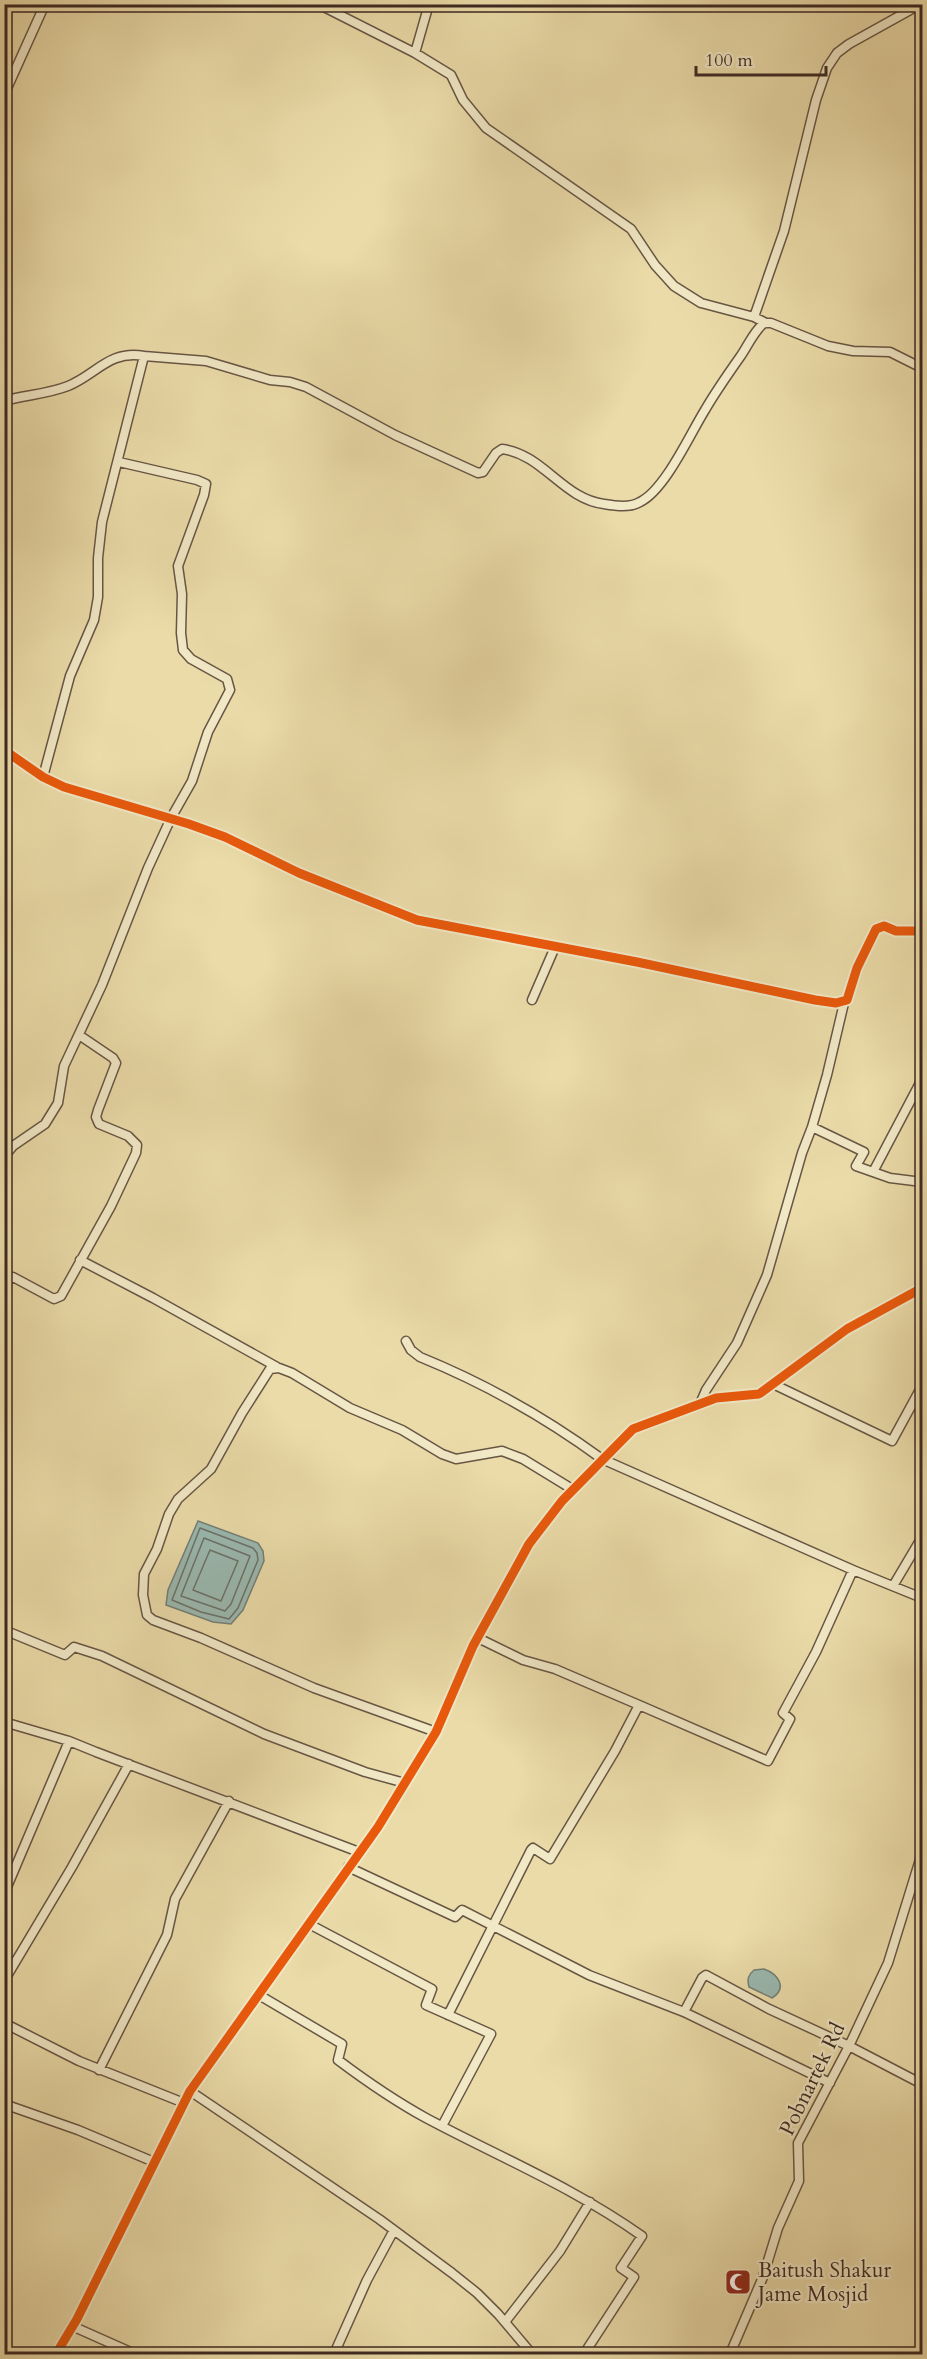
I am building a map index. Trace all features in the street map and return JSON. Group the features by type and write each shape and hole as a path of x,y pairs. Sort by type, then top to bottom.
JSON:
{"street":[{"path":"4,95 45,4"},
{"path":"318,4 415,53 451,75 463,100 486,128 631,229 655,265 674,286 701,303 776,324 828,346 853,351 890,352 922,368"},
{"path":"415,53 429,4"},
{"path":"754,317 784,231 816,100 828,68 837,53 849,44 921,4"},
{"path":"4,401 66,387 113,359 128,355 206,361 270,380 290,382 312,390 395,435 476,472 483,472 496,453 502,449 508,450 535,463 572,493 601,504 630,506 647,499 658,487 679,457 716,390 759,327 766,323"},
{"path":"43,777 70,676 94,620 98,597 98,558 102,522 144,356"},
{"path":"4,1157 12,1146 45,1124 58,1103 64,1066 102,986 148,868 171,818 192,781 208,732 230,690 227,680 191,659 183,650 181,633 182,594 178,566 206,486 197,480 119,462"},
{"path":"4,750 43,777 75,792 171,818 225,837 299,873 417,920 815,1000 844,1002"},
{"path":"700,1404 737,1343 767,1275 827,1075 844,1002 848,999 861,959 876,929 884,926 896,931 922,931"},
{"path":"532,1000 555,946"},
{"path":"4,1287 10,1277 13,1277 57,1299 62,1294 132,1164 136,1145 128,1136 99,1124 96,1117 116,1064 112,1058 79,1035"},
{"path":"873,1172 922,1079"},
{"path":"812,1127 864,1152 856,1166 890,1178 922,1182"},
{"path":"80,1260 292,1373 350,1408 402,1430 442,1454 456,1459 502,1451 523,1459 572,1489"},
{"path":"56,2355 190,2091 378,1827 436,1732 478,1638 529,1544 572,1489 633,1429 716,1398 759,1394 847,1329 922,1288"},
{"path":"406,1341 411,1350 420,1357 525,1408 571,1436 602,1459 853,1570 922,1598"},
{"path":"279,1368 270,1369 265,1375 211,1469 178,1499 169,1514 157,1549 144,1574 144,1605 147,1616 314,1688 436,1732"},
{"path":"773,1384 892,1441 922,1386"},
{"path":"893,1586 922,1537"},
{"path":"478,1638 523,1660 555,1669 768,1761 790,1719 782,1713 816,1652 853,1570"},
{"path":"4,1630 65,1655 74,1647 102,1656 234,1721 274,1738 365,1772 405,1783"},
{"path":"448,2015 531,1850 533,1848 550,1859 552,1857 615,1751 639,1705"},
{"path":"4,1722 69,1741 358,1852"},
{"path":"4,1894 69,1741"},
{"path":"4,1981 72,1867 129,1764"},
{"path":"99,2070 167,1935 175,1899 229,1801"},
{"name":"Pobnartek Rd","path":"730,2355 763,2277 778,2228 799,2181 798,2143 849,2046 888,1963 922,1853"},
{"path":"348,1867 455,1917 462,1910 589,1975 684,2012 830,2083"},
{"path":"309,1924 430,1988 432,1990 426,2005 491,2034 442,2126"},
{"path":"684,2012 702,1978 706,1975 769,2009 849,2046 922,2084"},
{"path":"259,1995 342,2044 338,2060 400,2102 590,2202 642,2236 621,2268 634,2277 584,2355"},
{"path":"4,2023 99,2070 184,2103"},
{"path":"190,2091 394,2230 477,2293 532,2355"},
{"path":"4,2104 78,2130 154,2162"},
{"path":"505,2322 560,2251 590,2202"},
{"path":"334,2355 367,2280 394,2230"},
{"path":"72,2326 135,2355"}],"water":[{"path":"198,1521 258,1543 263,1551 264,1561 243,1610 231,1624 213,1622 166,1605 168,1590"},
{"path":"764,1969 773,1974 779,1982 779,1990 772,1998 749,1987 750,1974 754,1970"}],"cycle path":[{"path":"4,750 43,777 64,787 225,837 299,873 417,920 637,962 815,1000 836,1003 847,1000 857,968 876,929 884,926 896,931 922,931"},
{"path":"56,2354 77,2319 190,2091 378,1827 436,1732 473,1646 529,1544 562,1501 633,1429 716,1398 759,1394 847,1329 922,1288"}],"place":[{"name":"Baitush Shakur Jame Mosjid","path":"738,2282"}]}
